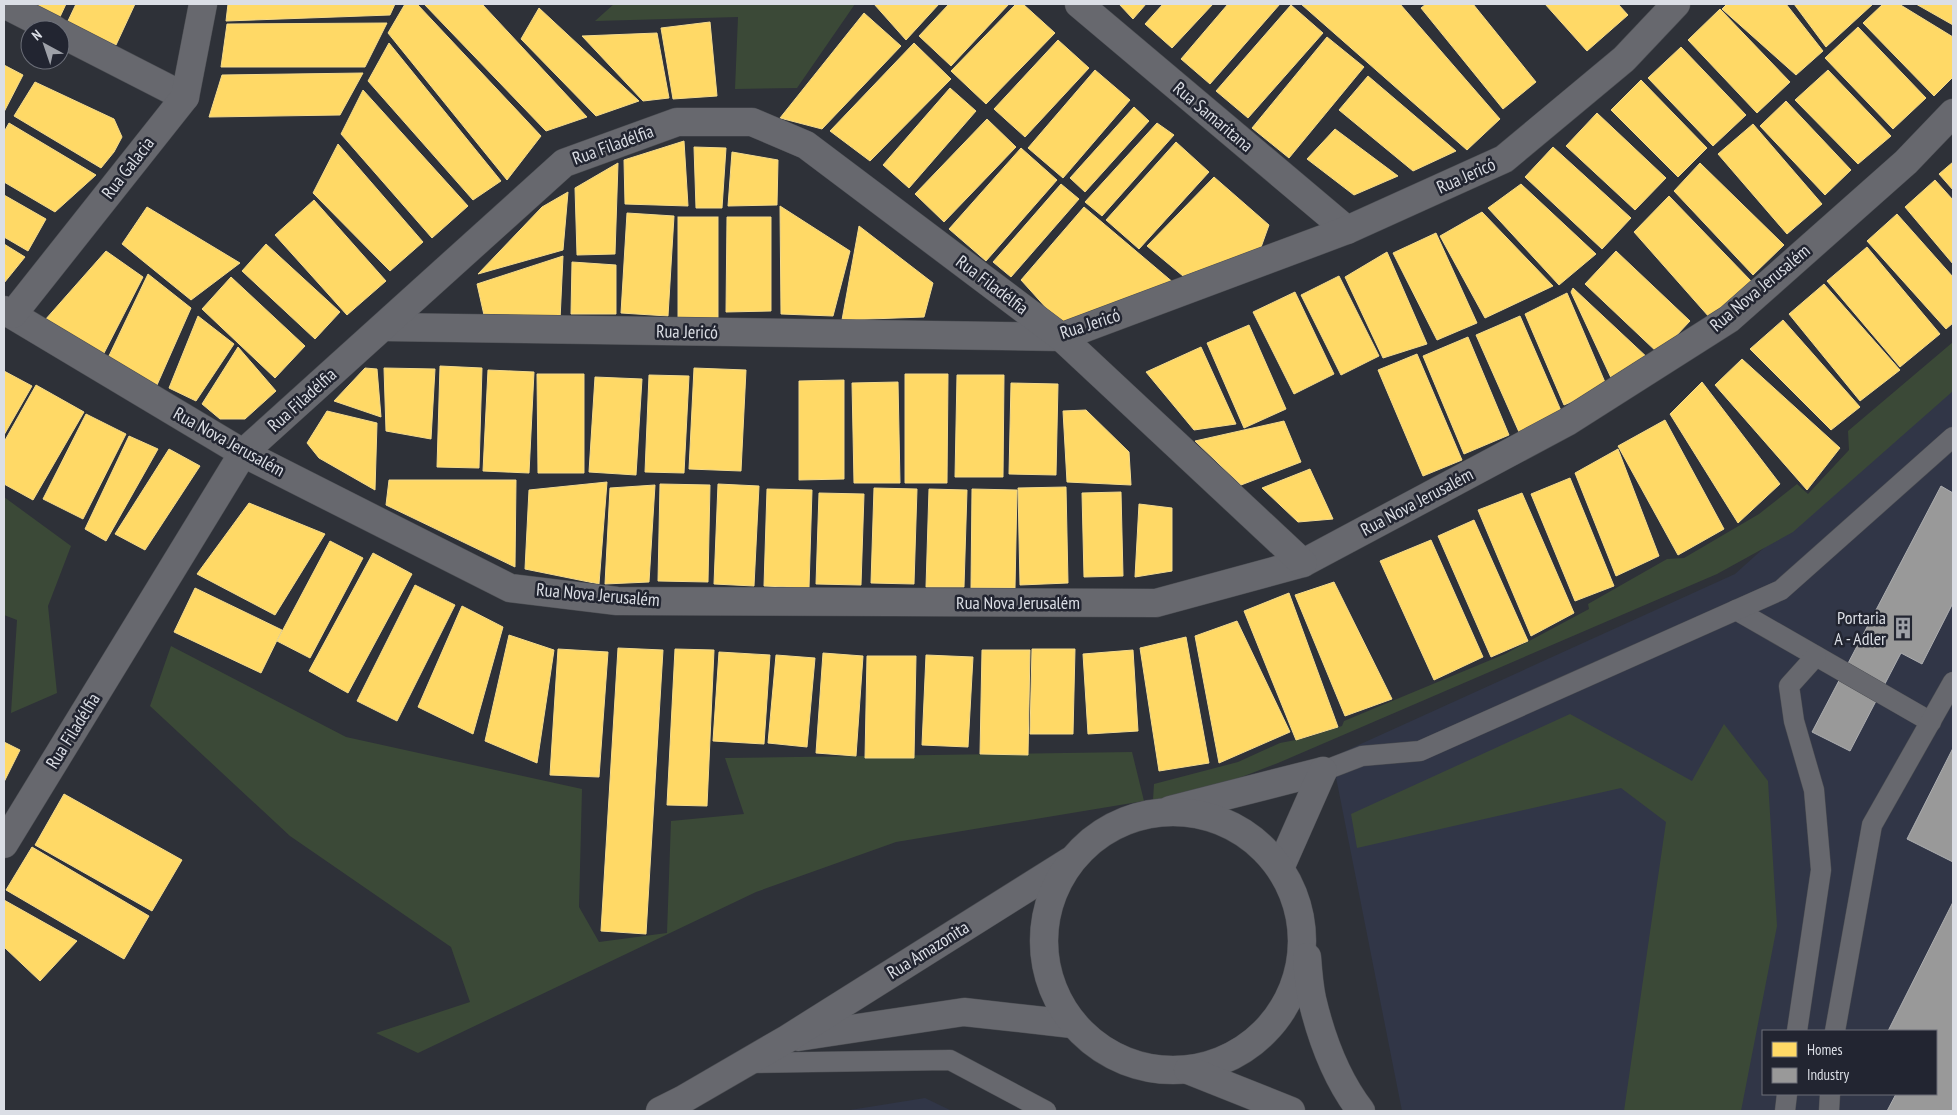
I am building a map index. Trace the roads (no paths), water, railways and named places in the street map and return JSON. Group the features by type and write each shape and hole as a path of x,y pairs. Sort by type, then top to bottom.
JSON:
{"street":[{"path":"4,4 35,20"},
{"name":"Rua Galacia","path":"8,312 185,97 202,4"},
{"name":"Rua Samaritana","path":"1079,4 1347,230"},
{"name":"Rua Jericó","path":"384,327 1061,337 1347,230 1504,159 1624,59 1676,4"},
{"path":"70,38 185,97"},
{"name":"Rua Nova Jerusalém","path":"8,312 243,453 510,588 617,601 1156,603 1303,563 1568,422 1729,319 1906,162 1953,113"},
{"name":"Rua Filadélfia","path":"4,844 243,453 564,164 677,122 752,122 806,145 1061,337 1303,563"},
{"path":"1281,866 1323,771"},
{"name":"Rua Amazonita","path":"660,1111 787,1039 1070,861 1098,835 1132,817 1170,810 1323,771"},
{"name":"Rua Amazonita","path":"1170,810 1212,816 1251,836 1281,866 1294,891 1302,918 1312,998 1324,1038 1349,1095 1361,1111"},
{"name":"Rua Amazonita","path":"1070,861 1049,900 1042,943 1051,986 1072,1024 1105,1052 1145,1069 1188,1070 1229,1058 1264,1034 1289,1000 1302,960 1302,918"},
{"name":"Rua Amazonita","path":"787,1039 964,1012 1072,1024"},
{"name":"Rua Amazonita","path":"1188,1070 1291,1111"}],"lane":[{"path":"1323,771 1362,756 1420,751 1781,590 1953,437"},
{"path":"1736,610 1930,722"},
{"path":"1796,1030 1821,870 1814,790 1794,721 1789,686 1816,656"},
{"path":"1835,1030 1872,825 1953,682"},
{"path":"745,1063 950,1060 1046,1111"},
{"path":"1784,1111 1787,1095"},
{"path":"1830,1095 1830,1111"}],"place":[{"name":"Portaria A - Adler","path":"1903,628"}]}
